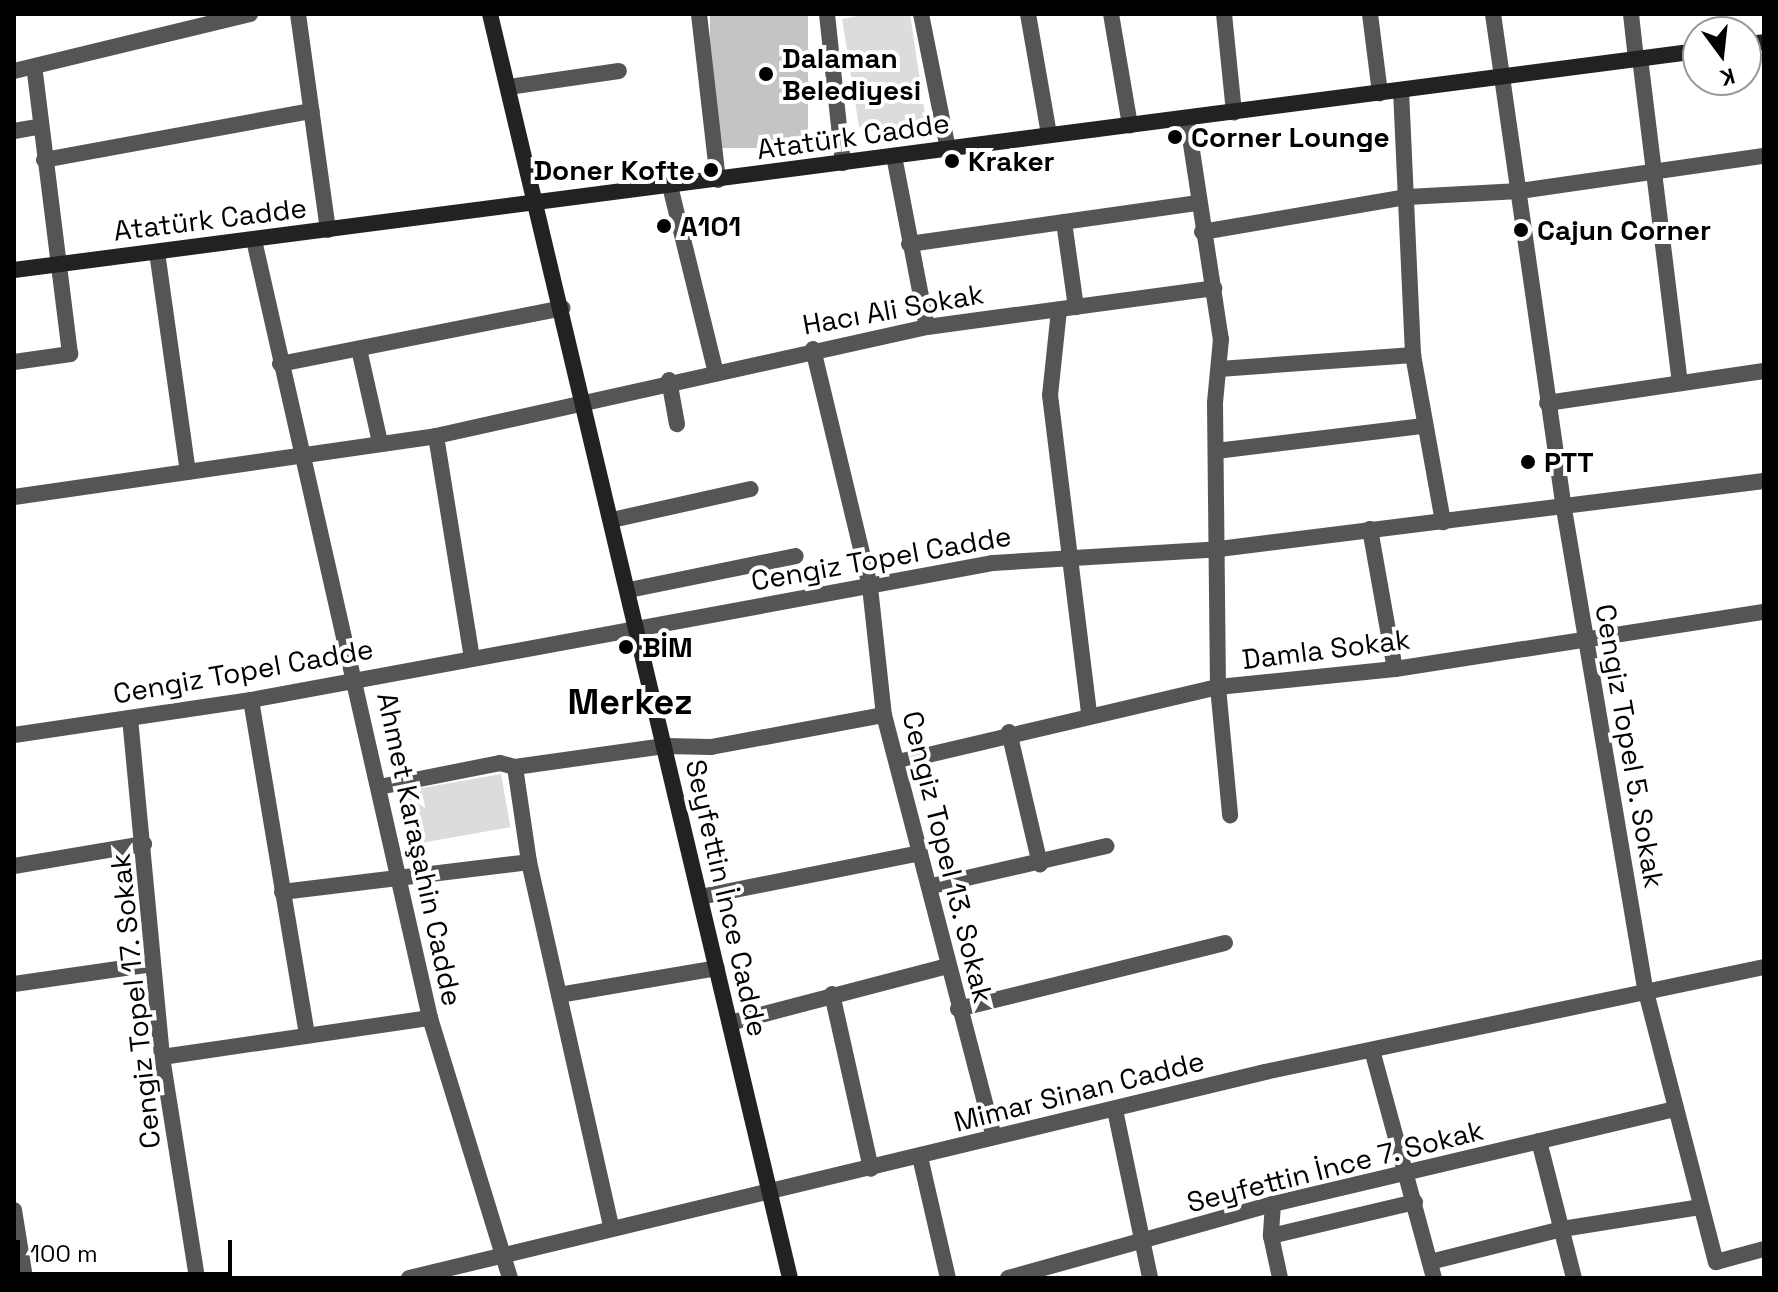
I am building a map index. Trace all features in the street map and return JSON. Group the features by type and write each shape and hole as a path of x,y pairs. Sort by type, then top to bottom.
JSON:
{"main road":[{"name":"Seyfettin İnce Cadde","path":"490,14 538,203 790,1278"},
{"name":"Atatürk Cadde","path":"14,270 1682,53"}],"street":[{"path":"14,71 166,22 250,14"},
{"path":"298,14 328,230"},
{"path":"699,14 718,180"},
{"path":"827,14 843,163"},
{"path":"921,14 948,149"},
{"path":"1028,14 1049,134"},
{"path":"1111,14 1130,125"},
{"path":"1224,14 1234,112"},
{"path":"1370,14 1380,93"},
{"name":"Cengiz Topel 5. Sokak","path":"1493,14 1520,191 1547,403 1646,992 1716,1262 1764,1249"},
{"path":"1631,14 1659,174 1680,383"},
{"path":"14,362 70,354 34,67"},
{"path":"508,87 619,71"},
{"path":"1401,90 1413,355 1423,426 1443,522"},
{"path":"44,160 312,111"},
{"path":"1187,118 1202,232 1214,288 1219,369 1216,451 1218,687 1230,815"},
{"path":"14,131 41,126"},
{"path":"894,156 927,327"},
{"path":"1202,232 1407,197 1520,191 1659,174 1764,156"},
{"path":"670,186 715,369"},
{"path":"909,244 1198,203"},
{"path":"1064,222 1067,308 1050,395 1073,554 1089,713"},
{"name":"Ahmet Karaşahin Cadde","path":"254,240 280,364 356,676 430,1018 510,1278"},
{"path":"157,252 188,472"},
{"name":"Hacı Ali Sokak","path":"14,497 436,436 556,413 584,399 715,369 927,327 1214,288"},
{"path":"280,364 562,308"},
{"path":"359,349 380,442"},
{"name":"Cengiz Topel 13. Sokak","path":"813,349 870,587 884,715 920,853 932,886 947,966 994,1137"},
{"path":"1219,369 1413,355"},
{"path":"1547,403 1764,371"},
{"path":"669,380 677,424"},
{"path":"1216,451 1423,426"},
{"path":"436,436 472,658"},
{"name":"Cengiz Topel Cadde","path":"14,735 251,700 356,676 472,658 637,626 1073,554 1219,549 1370,529 1564,509 1764,481"},
{"path":"612,520 751,489"},
{"path":"1370,529 1395,669"},
{"path":"629,590 796,556"},
{"name":"Damla Sokak","path":"898,762 1089,713 1218,687 1395,669 1584,637 1764,612"},
{"path":"251,700 307,1034"},
{"path":"379,787 500,763 515,767 665,746 711,747 884,715"},
{"name":"Cengiz Topel 17. Sokak","path":"130,718 162,1057 197,1278"},
{"path":"1009,732 1040,864"},
{"path":"515,767 529,862 612,1229"},
{"path":"14,866 144,844"},
{"path":"932,886 1040,864 1106,846"},
{"path":"700,897 920,853"},
{"path":"282,892 529,862"},
{"path":"958,1009 1225,943"},
{"path":"14,984 153,964"},
{"path":"730,1023 947,966"},
{"name":"Mimar Sinan Cadde","path":"409,1278 994,1137 1372,1050 1764,967"},
{"path":"559,995 717,968"},
{"path":"832,994 871,1169"},
{"path":"162,1057 430,1018"},
{"path":"1372,1050 1432,1270 1562,1229 1701,1207"},
{"name":"Seyfettin İnce 7. Sokak","path":"1008,1278 1143,1245 1273,1204 1676,1109"},
{"path":"1115,1110 1150,1278"},
{"path":"1539,1141 1574,1278"},
{"path":"920,1157 948,1278"},
{"path":"1271,1236 1415,1202"},
{"path":"1273,1204 1271,1236 1280,1278"},
{"path":"14,1210 25,1278"}],"shaded area":[{"path":"867,14 910,14 926,121 860,133 842,19"},
{"path":"501,774 510,827 411,845 402,792"}],"building":[{"name":"Dalaman Belediyesi","path":"710,14 808,14 808,148 710,148"}],"place":[{"name":"Dalaman Belediyesi","path":"766,74"},
{"name":"Corner Lounge","path":"1175,137"},
{"name":"Kraker","path":"952,161"},
{"name":"Doner Kofte","path":"711,170"},
{"name":"A101","path":"664,226"},
{"name":"Cajun Corner","path":"1521,230"},
{"name":"PTT","path":"1528,462"},
{"name":"BİM","path":"626,647"}],"district":[{"name":"Merkez","path":"630,703"}]}
